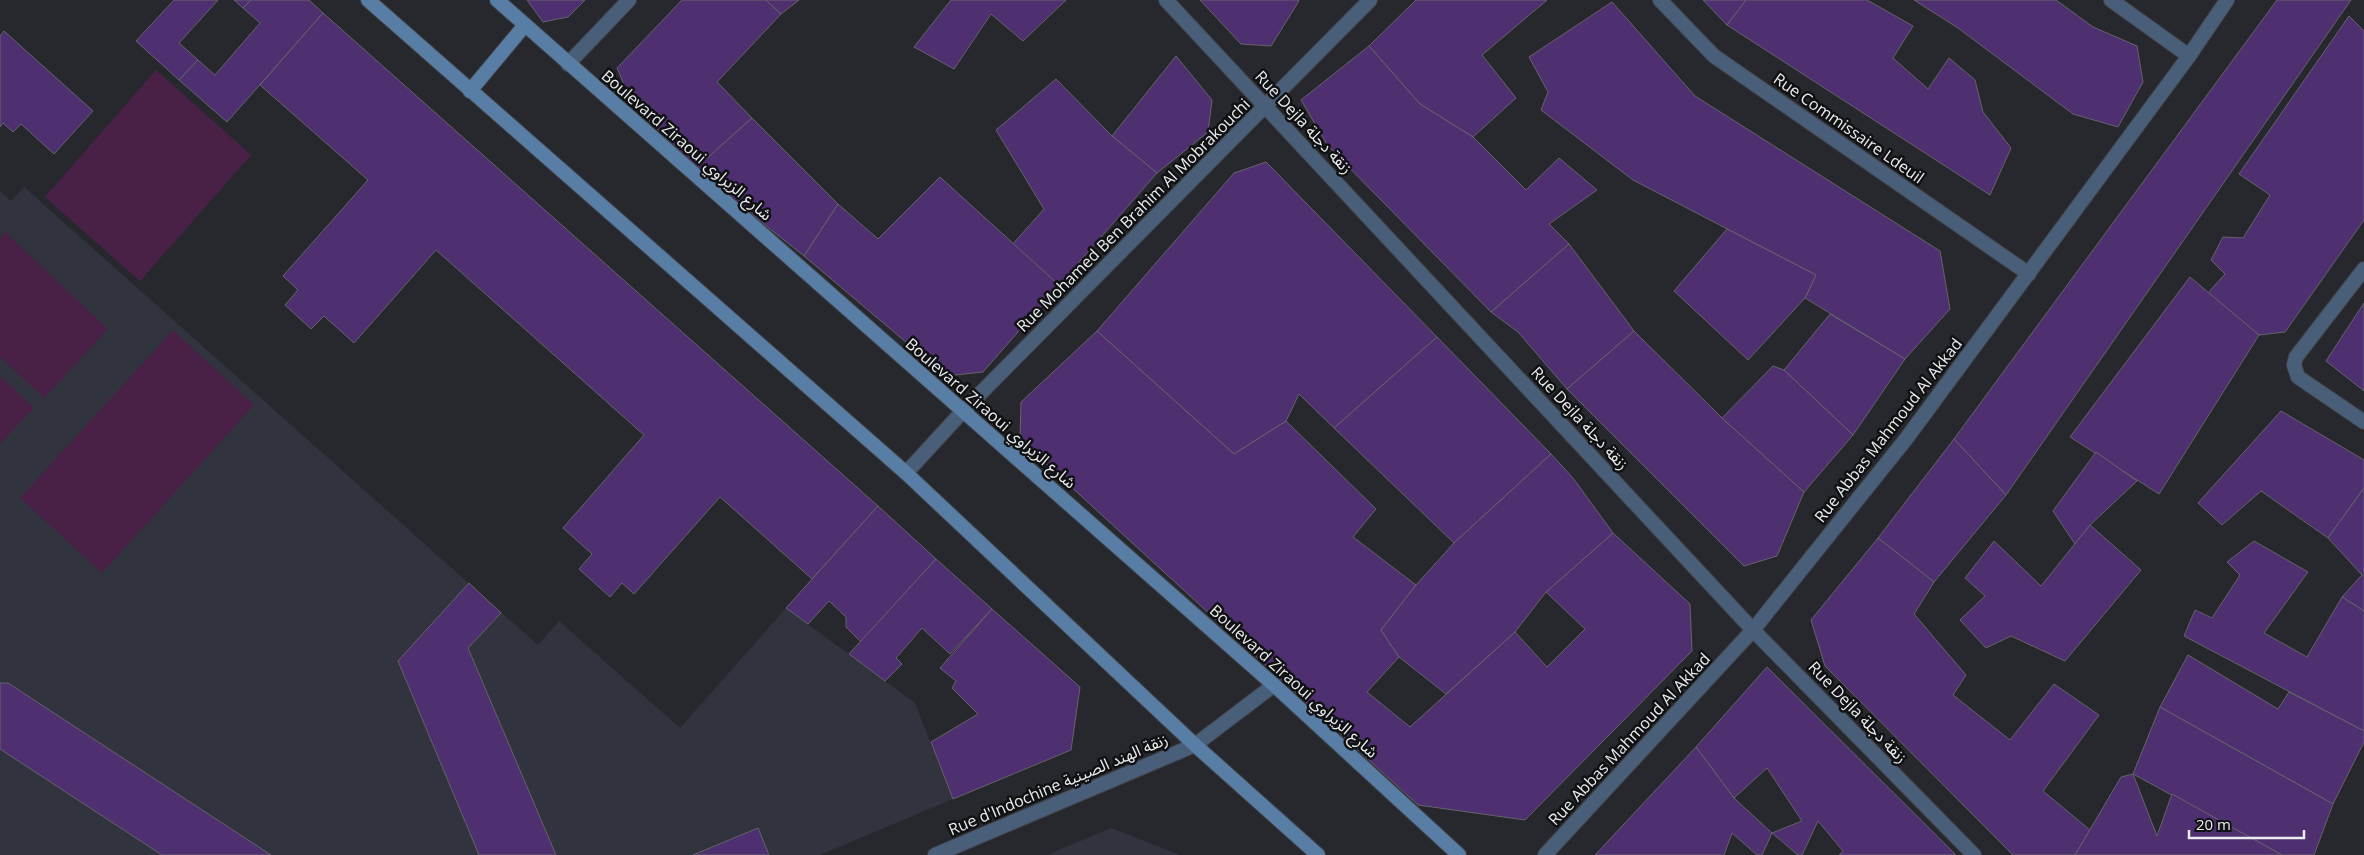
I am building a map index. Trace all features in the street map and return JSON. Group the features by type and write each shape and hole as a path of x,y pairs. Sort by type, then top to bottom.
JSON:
{"main road":[{"path":"368,0 470,92 906,473 1195,745 1318,855"},
{"name":"Boulevard Ziraoui شارع الزيراوي","path":"497,0 1274,685 1459,855"},
{"path":"470,92 525,25"}],"street":[{"path":"568,64 629,0"},
{"name":"Rue Dejla زنقة دجلة","path":"1166,0 1754,630 1974,855"},
{"name":"Rue Mohamed Ben Brahim Al Mobrakouchi","path":"906,473 963,412 1370,0"},
{"name":"Rue Commissaire Ldeuil","path":"1660,0 1714,56 2029,274"},
{"path":"2111,0 2189,56"},
{"name":"Rue Abbas Mahmoud Al Akkad","path":"1545,855 1754,630 1906,439 2189,56 2227,0"},
{"path":"2364,269 2296,357 2294,366 2298,377 2364,422"},
{"name":"Rue d'Indochine زنقة الهند الصينية","path":"935,855 1195,745 1274,685"}],"shaded area":[{"path":"156,70 251,155 140,281 45,197"},
{"path":"24,187 538,645 559,621 680,728 786,608 915,703 953,799 820,855 0,855 0,191 11,201"},
{"path":"5,232 108,329 44,398 0,357 0,238"},
{"path":"173,330 254,405 102,573 20,498"},
{"path":"0,376 34,408 0,444"},
{"path":"1111,828 1180,855 1047,855"}],"building":[{"path":"174,0 218,0 179,43 198,60 179,80 136,41"},
{"path":"234,0 251,0 243,8"},
{"path":"251,0 309,0 323,13 227,122 179,80 198,60 215,75 260,23 243,8"},
{"path":"527,0 585,0 568,17 543,22"},
{"path":"682,0 766,0 781,14 717,82 752,118 695,169 631,101 617,68"},
{"path":"766,0 799,0 781,14"},
{"path":"951,0 1066,0 1023,41 991,14 954,69 914,47"},
{"path":"1200,0 1299,1 1271,46 1241,44"},
{"path":"1416,0 1547,0 1482,55 1516,98 1473,137 1420,104 1369,46"},
{"path":"1703,0 1746,0 1727,25"},
{"path":"1746,0 1867,0 1913,26 1893,58 1928,89 1949,58 1975,80 1983,112 2011,148 1990,195 1727,25"},
{"path":"1914,0 2056,0 2093,27 2137,46 2143,82 2118,127 2073,114 1958,28"},
{"path":"2277,0 2351,0 2006,495 1954,439"},
{"path":"1612,2 1695,96 1940,251 1950,309 1905,359 1805,298 1816,275 1633,180 1541,110 1548,92 1529,57"},
{"path":"323,13 878,506 812,579 720,497 634,594 622,583 610,597 579,569 592,554 563,528 644,435 436,250 354,343 324,316 311,329 285,305 298,290 283,276 368,180 260,85"},
{"path":"2349,16 2364,31 2364,220 2285,332 2259,335 2208,293 2225,274 2211,260 2223,237 2243,238 2270,195 2239,174"},
{"path":"4,31 93,111 54,154 21,124 13,132 3,123 0,127 0,36"},
{"path":"1369,46 1420,104 1473,137 1526,190 1559,158 1597,190 1549,224 1569,244 1491,312 1328,146 1301,100"},
{"path":"1176,56 1212,100 1208,132 1157,173 1112,136"},
{"path":"1056,79 1112,136 1157,173 1059,285 1012,245 1044,209 996,130"},
{"path":"752,118 838,204 804,256 695,169"},
{"path":"1266,162 1437,337 1334,428 1299,394 1286,421 1234,454 1097,331 1234,173"},
{"path":"940,177 1059,285 983,372 946,376 804,256 838,204 878,239"},
{"path":"1727,229 1816,275 1805,298 1748,360 1674,291"},
{"path":"1569,244 1634,331 1567,389 1518,332 1491,312"},
{"path":"2190,277 2259,335 2159,494 2070,437"},
{"path":"2364,303 2364,391 2326,361"},
{"path":"1830,314 1905,359 1853,435 1784,370"},
{"path":"1097,331 1234,454 1286,421 1376,509 1353,537 1416,585 1381,630 1399,657 1367,692 1410,727 1515,632 1547,667 1585,629 1546,592 1613,533 1690,604 1692,651 1525,820 1418,805 1020,440 1021,402"},
{"path":"1634,331 1722,418 1804,492 1777,556 1744,566 1567,389"},
{"path":"1437,337 1551,454 1454,543 1334,428"},
{"path":"1773,366 1784,370 1853,435 1804,492 1722,418"},
{"path":"2281,411 2364,460 2364,488 2328,538 2261,491 2222,525 2198,503"},
{"path":"1954,439 2006,495 1934,582 1878,538"},
{"path":"2096,452 2137,481 2090,525 2075,544 2053,511"},
{"path":"1551,454 1573,478 1613,533 1546,592 1515,632 1446,694 1399,657 1381,630 1416,585 1454,543"},
{"path":"2364,488 2364,611 2342,597 2362,575 2328,538"},
{"path":"878,506 936,559 861,642 846,627 846,617 829,601 808,624 786,608"},
{"path":"2090,525 2141,570 2065,661 2011,636 1986,648 1960,620 1985,596 1965,578 1994,541 2041,586"},
{"path":"1878,538 1934,582 1914,614 1966,675 1953,695 2010,740 2054,684 2099,715 2043,791 2090,830 2075,855 2013,855 1825,666 1811,620"},
{"path":"2254,541 2308,572 2264,633 2307,657 2342,597 2364,611 2364,731 2184,636 2195,610 2212,618 2240,575 2227,562"},
{"path":"936,559 992,609 950,654 922,628 896,658 902,664 885,681 849,654"},
{"path":"469,583 501,613 468,648 556,855 479,855 398,661"},
{"path":"992,609 1080,687 1071,750 953,799 931,742 978,714 952,688 956,681 940,668"},
{"path":"2188,655 2278,709 2289,692 2364,731 2364,742 2333,804 2160,707"},
{"path":"1767,667 1956,855 1839,855 1843,851 1818,821 1802,855 1798,855 1772,833 1802,821 1767,768 1734,798 1696,747"},
{"path":"0,683 8,683 271,855 162,855 0,749"},
{"path":"2160,707 2333,804 2314,855 2282,855 2133,774"},
{"path":"1696,747 1734,798 1772,833 1762,855 1757,855 1732,833 1724,855 1595,855"},
{"path":"2133,774 2157,836 2172,794 2282,855 2075,855 2121,777"},
{"path":"758,828 769,855 693,855"}]}
